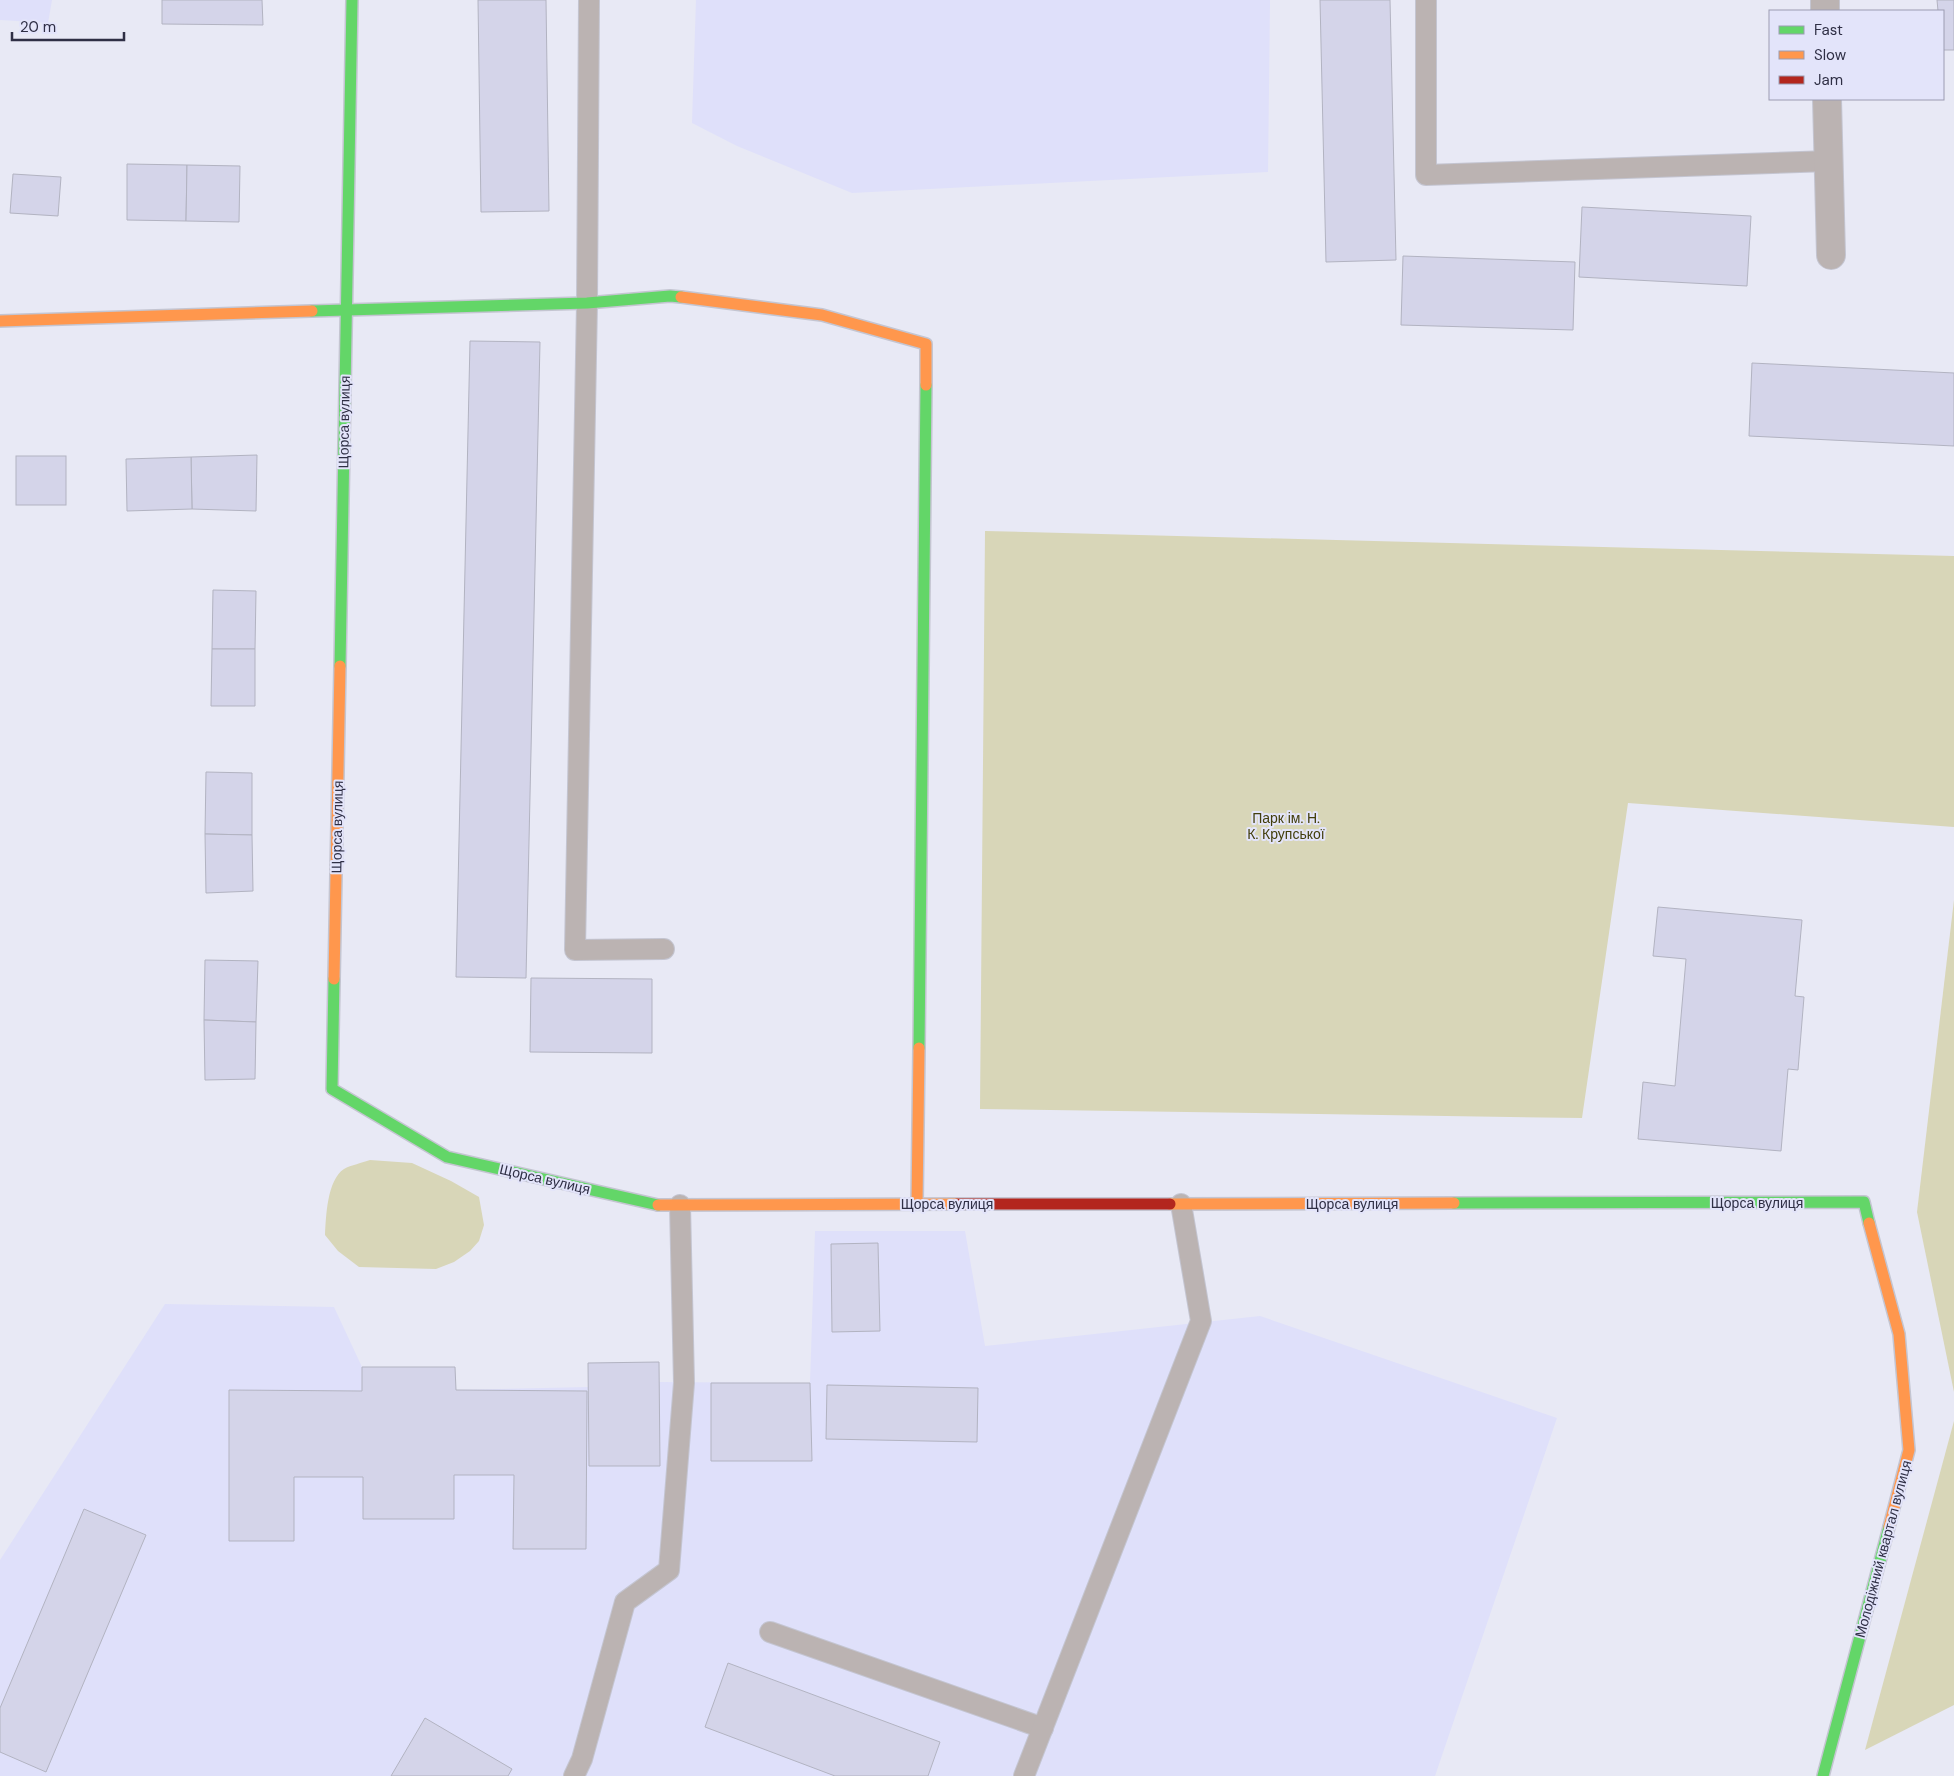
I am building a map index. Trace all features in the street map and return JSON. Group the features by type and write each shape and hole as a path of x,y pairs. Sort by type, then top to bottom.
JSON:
{"street":[{"name":"Щорса вулиця","path":"352,0 332,1089 447,1156 659,1205 1864,1202"},
{"path":"1827,100 1831,255"},
{"path":"0,322 346,309 586,303 670,296 822,315 926,344 917,1204"},
{"name":"Молодіжний квартал вулиця","path":"1823,1776 1909,1450 1899,1334 1864,1202"}],"lane":[{"path":"589,0 575,950 664,948"},
{"path":"1426,0 1426,175 1829,161"},
{"path":"1024,1776 1201,1321 1181,1204"},
{"path":"574,1776 582,1759 625,1602 669,1570 684,1383 680,1205"},
{"path":"770,1632 1043,1728"}],"shaded area":[{"path":"0,0 52,0 48,23 0,20"},
{"path":"696,0 1270,0 1268,172 852,193 737,146 692,123"},
{"path":"815,1231 965,1231 985,1346 1260,1316 1557,1418 1435,1776 0,1776 0,1560 165,1304 334,1307 362,1367 455,1367 456,1390 588,1387 588,1363 659,1362 659,1382 810,1383"}],"green space":[{"name":"Парк ім. Н. К. Крупської","path":"985,531 1954,556 1954,827 1628,803 1582,1118 980,1109"},
{"path":"1954,900 1954,1392 1917,1212"},
{"path":"370,1160 412,1163 451,1181 479,1197 484,1225 479,1241 470,1251 454,1262 436,1269 359,1267 338,1251 325,1235 328,1199 338,1174 344,1169"},
{"path":"1954,1421 1954,1705 1865,1750"}],"building":[{"path":"162,0 262,0 263,25 162,24"},
{"path":"478,0 546,0 549,211 481,212"},
{"path":"1320,0 1390,0 1396,260 1326,262"},
{"path":"1937,0 1954,0 1954,50 1944,50 1944,10 1938,10"},
{"path":"127,164 187,165 186,221 127,220"},
{"path":"187,165 240,166 239,222 186,221"},
{"path":"13,174 61,177 58,216 10,213"},
{"path":"1582,207 1751,216 1747,286 1579,277"},
{"path":"1403,256 1575,262 1573,330 1401,325"},
{"path":"470,341 540,342 526,978 456,977"},
{"path":"1752,363 1954,373 1954,446 1749,436"},
{"path":"257,455 256,511 192,509 191,457"},
{"path":"16,456 66,456 66,505 16,505"},
{"path":"191,457 192,509 127,511 126,459"},
{"path":"213,590 256,591 255,649 212,649"},
{"path":"212,649 255,649 255,706 211,706"},
{"path":"206,772 252,773 252,835 205,834"},
{"path":"205,834 252,835 253,891 206,893"},
{"path":"1658,907 1802,920 1795,996 1804,997 1798,1070 1788,1069 1781,1151 1638,1139 1643,1082 1675,1086 1686,959 1653,956"},
{"path":"205,960 258,961 256,1022 204,1020"},
{"path":"531,978 652,979 652,1053 530,1052"},
{"path":"204,1020 256,1022 255,1079 205,1080"},
{"path":"878,1243 880,1331 832,1332 831,1244"},
{"path":"659,1362 660,1466 589,1466 588,1363"},
{"path":"362,1367 455,1367 456,1390 587,1391 586,1549 513,1549 514,1475 454,1475 454,1519 363,1519 363,1477 294,1477 294,1541 229,1541 229,1390 362,1391"},
{"path":"711,1383 810,1383 812,1461 711,1461"},
{"path":"827,1385 978,1388 977,1442 826,1439"},
{"path":"84,1509 146,1535 46,1772 0,1752 0,1708"},
{"path":"728,1663 940,1742 928,1776 835,1776 705,1727"},
{"path":"425,1718 512,1769 508,1776 391,1776"}],"traffic: fast":[{"path":"340,666 352,0"},
{"path":"312,311 587,303 670,296 681,297"},
{"path":"919,1048 926,385"},
{"path":"334,979 332,1089 447,1157 658,1205"},
{"path":"1454,1203 1864,1202 1869,1223"},
{"path":"1823,1776 1889,1527"}],"traffic: slow":[{"path":"681,297 822,315 926,344 926,385"},
{"path":"0,321 312,311"},
{"path":"334,979 340,666"},
{"path":"917,1204 919,1048"},
{"path":"1170,1204 1454,1203"},
{"path":"658,1205 957,1204"},
{"path":"1869,1223 1899,1334 1909,1450 1889,1527"}],"traffic: jam":[{"path":"957,1204 1170,1204"}]}
